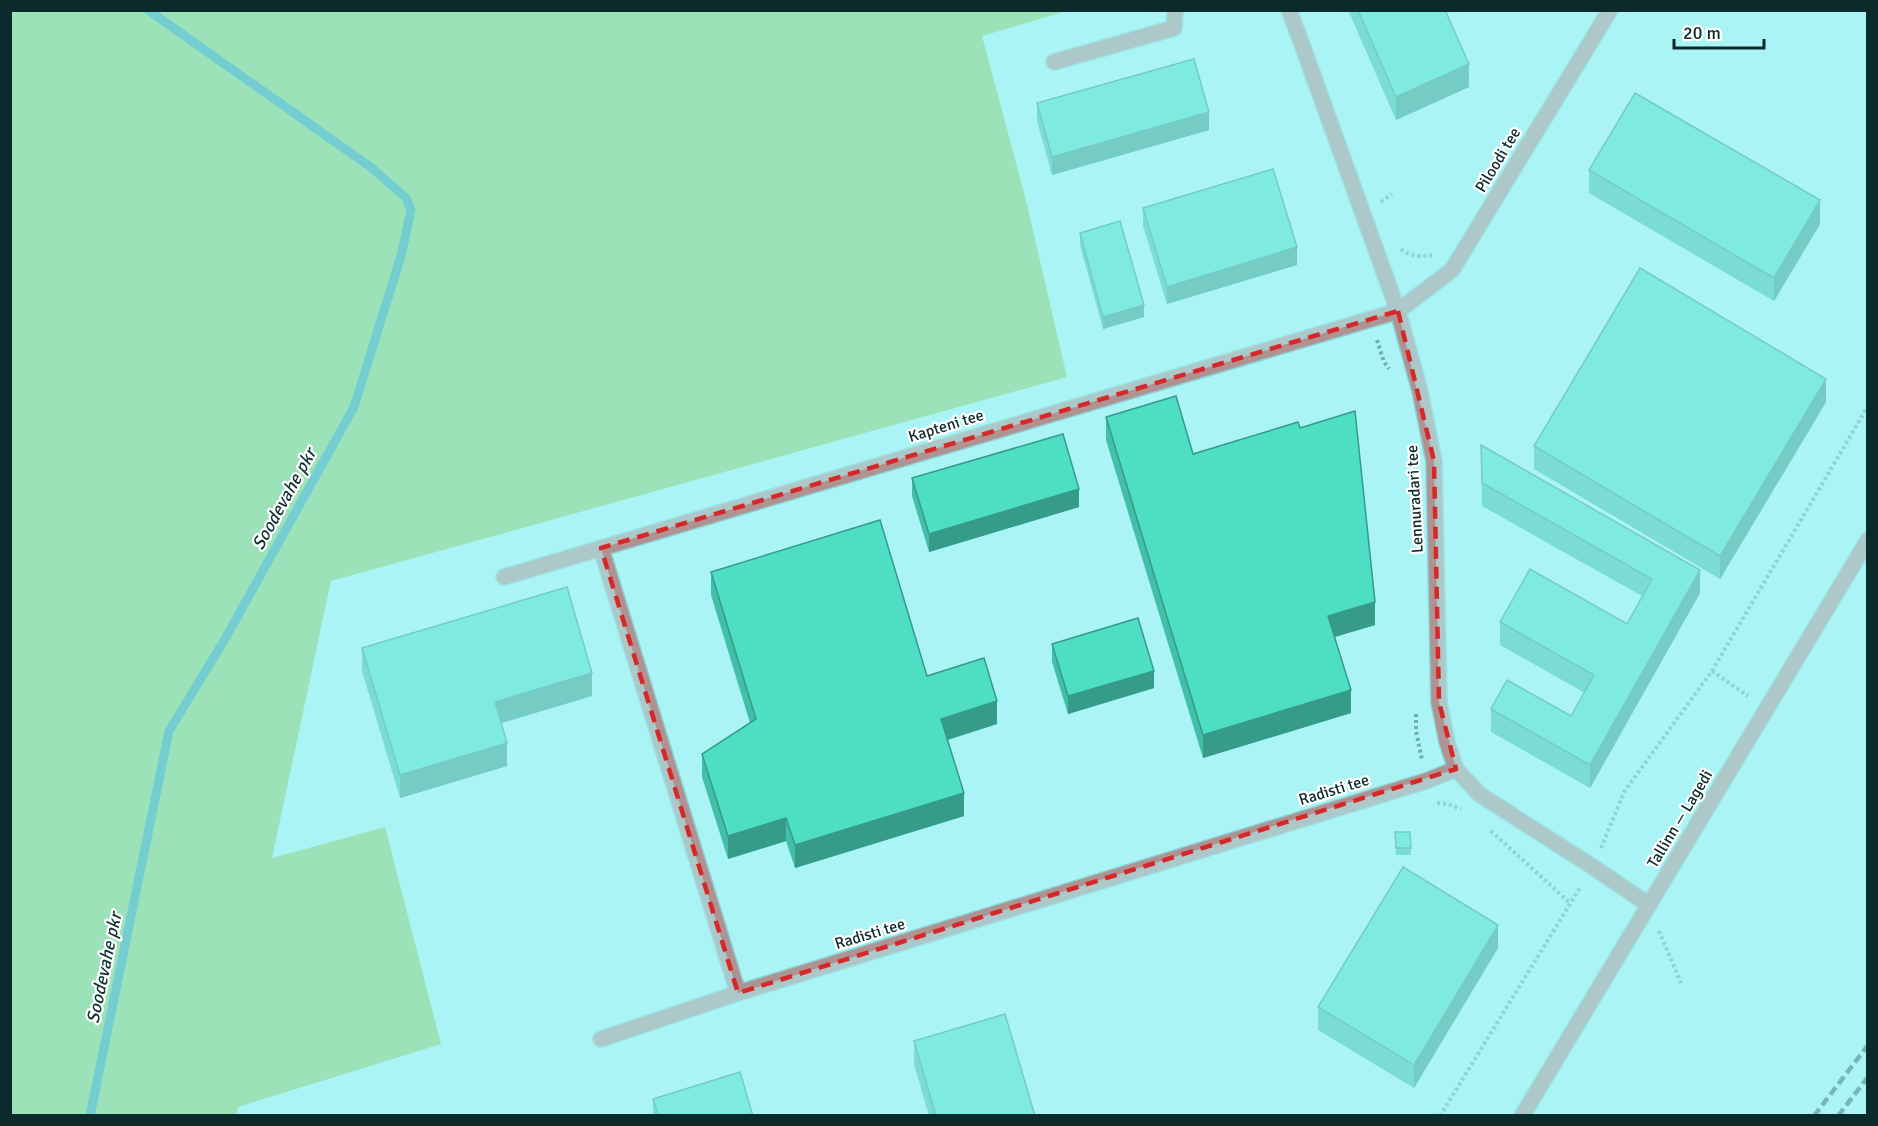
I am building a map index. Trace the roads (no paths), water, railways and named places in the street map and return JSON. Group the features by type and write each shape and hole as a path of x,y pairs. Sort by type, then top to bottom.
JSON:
{"street":[{"path":"1054,62 1174,28 1175,10"},
{"name":"Lennuradari tee","path":"1289,10 1398,310 1420,391 1434,461 1439,702 1447,742 1456,769 1479,794 1648,905"},
{"name":"Piloodi tee","path":"1398,310 1452,270 1610,10"},
{"name":"Kapteni tee","path":"504,577 1398,310"},
{"name":"Tallinn — Lagedi","path":"1522,1116 1868,540"},
{"path":"601,548 738,993"},
{"name":"Radisti tee","path":"601,1038 738,993 1426,781 1456,769"}],"waterway":[{"name":"Soodevahe pkr","path":"90,1116 169,731 225,639 354,407 401,256 411,210 406,198 372,168 148,10"}],"railway":[{"path":"1814,1116 1868,1045"},
{"path":"1838,1116 1868,1077"}]}
